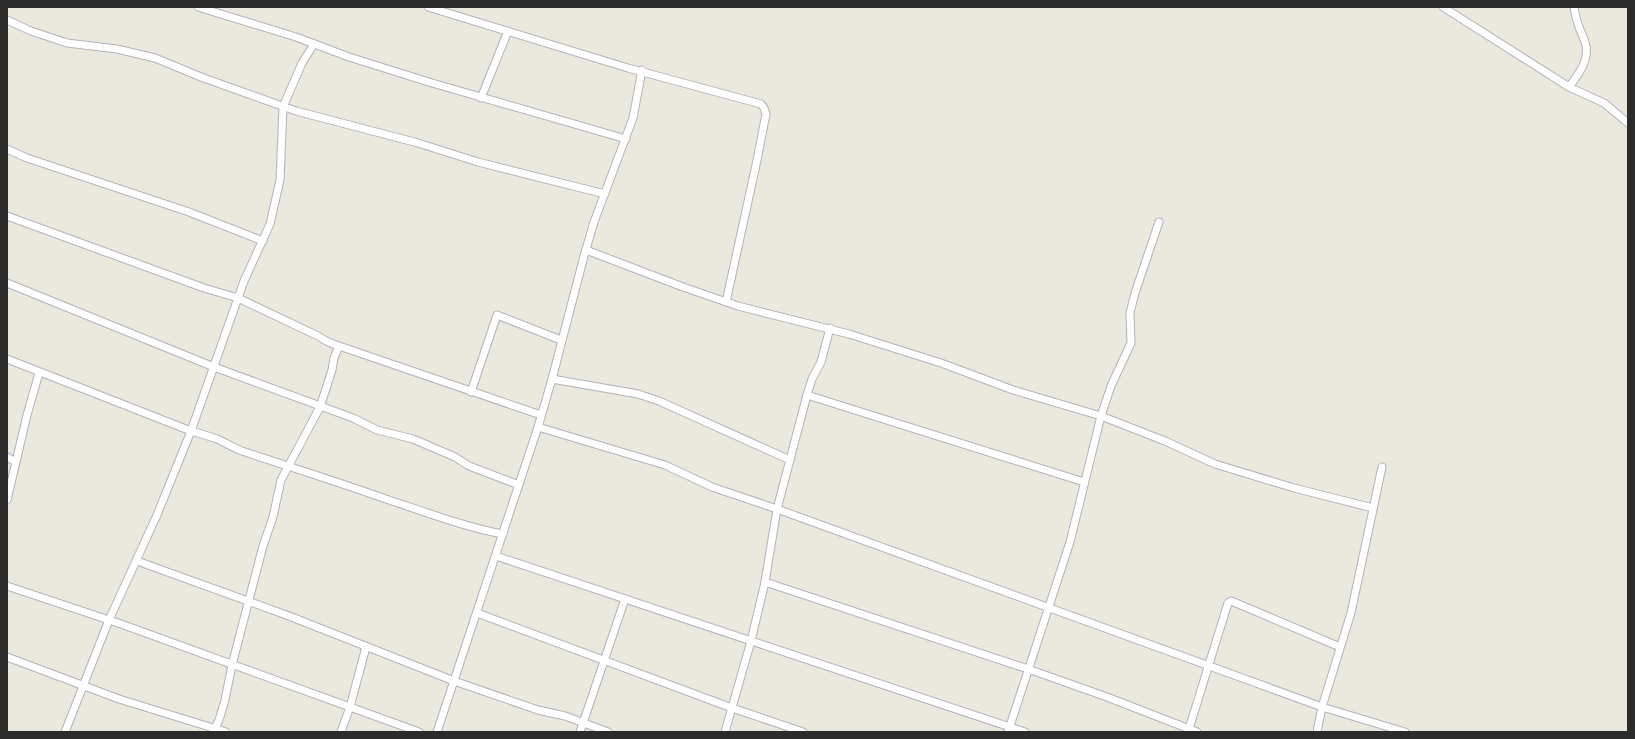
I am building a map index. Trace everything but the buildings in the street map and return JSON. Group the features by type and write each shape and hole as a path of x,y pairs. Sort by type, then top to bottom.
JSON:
{"street":[{"path":"198,7 314,44 349,57 481,98 626,139"},
{"path":"428,7 628,68 642,70 761,104 766,114 726,302"},
{"path":"1443,7 1569,87 1604,104 1628,123"},
{"path":"1569,87 1583,67 1586,56 1586,43 1576,22 1574,7"},
{"path":"7,20 31,31 68,43 117,49 155,58 283,107 418,143 478,162 605,194"},
{"path":"481,98 508,31"},
{"path":"65,732 109,620 157,515 191,431 238,298 270,224 280,180 283,107 302,63 314,44"},
{"path":"437,732 538,427 586,250 626,139 637,100 642,70"},
{"path":"7,149 27,158 189,212 263,240"},
{"path":"7,216 204,288 238,298 328,342 541,415"},
{"path":"1009,729 1070,542 1101,416 1111,386 1131,344 1130,313 1135,293 1159,222"},
{"path":"586,250 726,302 830,328 941,363 1013,390 1101,416 1215,464 1294,488 1373,508"},
{"path":"7,283 214,367 320,407 354,418 377,430 413,439 455,457 469,466 519,485"},
{"path":"471,392 497,315 561,340"},
{"path":"725,732 751,641 765,582 777,509 807,395 812,379 821,362 830,328"},
{"path":"214,730 219,720 225,700 232,665 264,541 273,516 281,480 320,407 332,370 334,358 339,346"},
{"path":"7,360 191,431 218,439 239,450 342,483 372,495 503,534"},
{"path":"7,500 39,373"},
{"path":"552,379 638,394 659,401 790,460"},
{"path":"807,395 1084,482"},
{"path":"538,427 665,465 712,487 1049,607 1322,707 1405,732"},
{"path":"7,457 16,462"},
{"path":"1317,732 1322,707 1351,613 1382,467"},
{"path":"496,556 1009,729 1025,732"},
{"path":"137,561 249,601 454,681 538,710 565,716 608,732"},
{"path":"765,582 1028,669 1107,697 1188,730 1197,732"},
{"path":"7,586 109,620 419,732"},
{"path":"580,732 626,600"},
{"path":"1188,730 1228,603 1232,601 1340,647"},
{"path":"477,613 732,708 803,732"},
{"path":"341,732 350,708 366,647"},
{"path":"7,656 119,699 214,730 226,732"}]}
